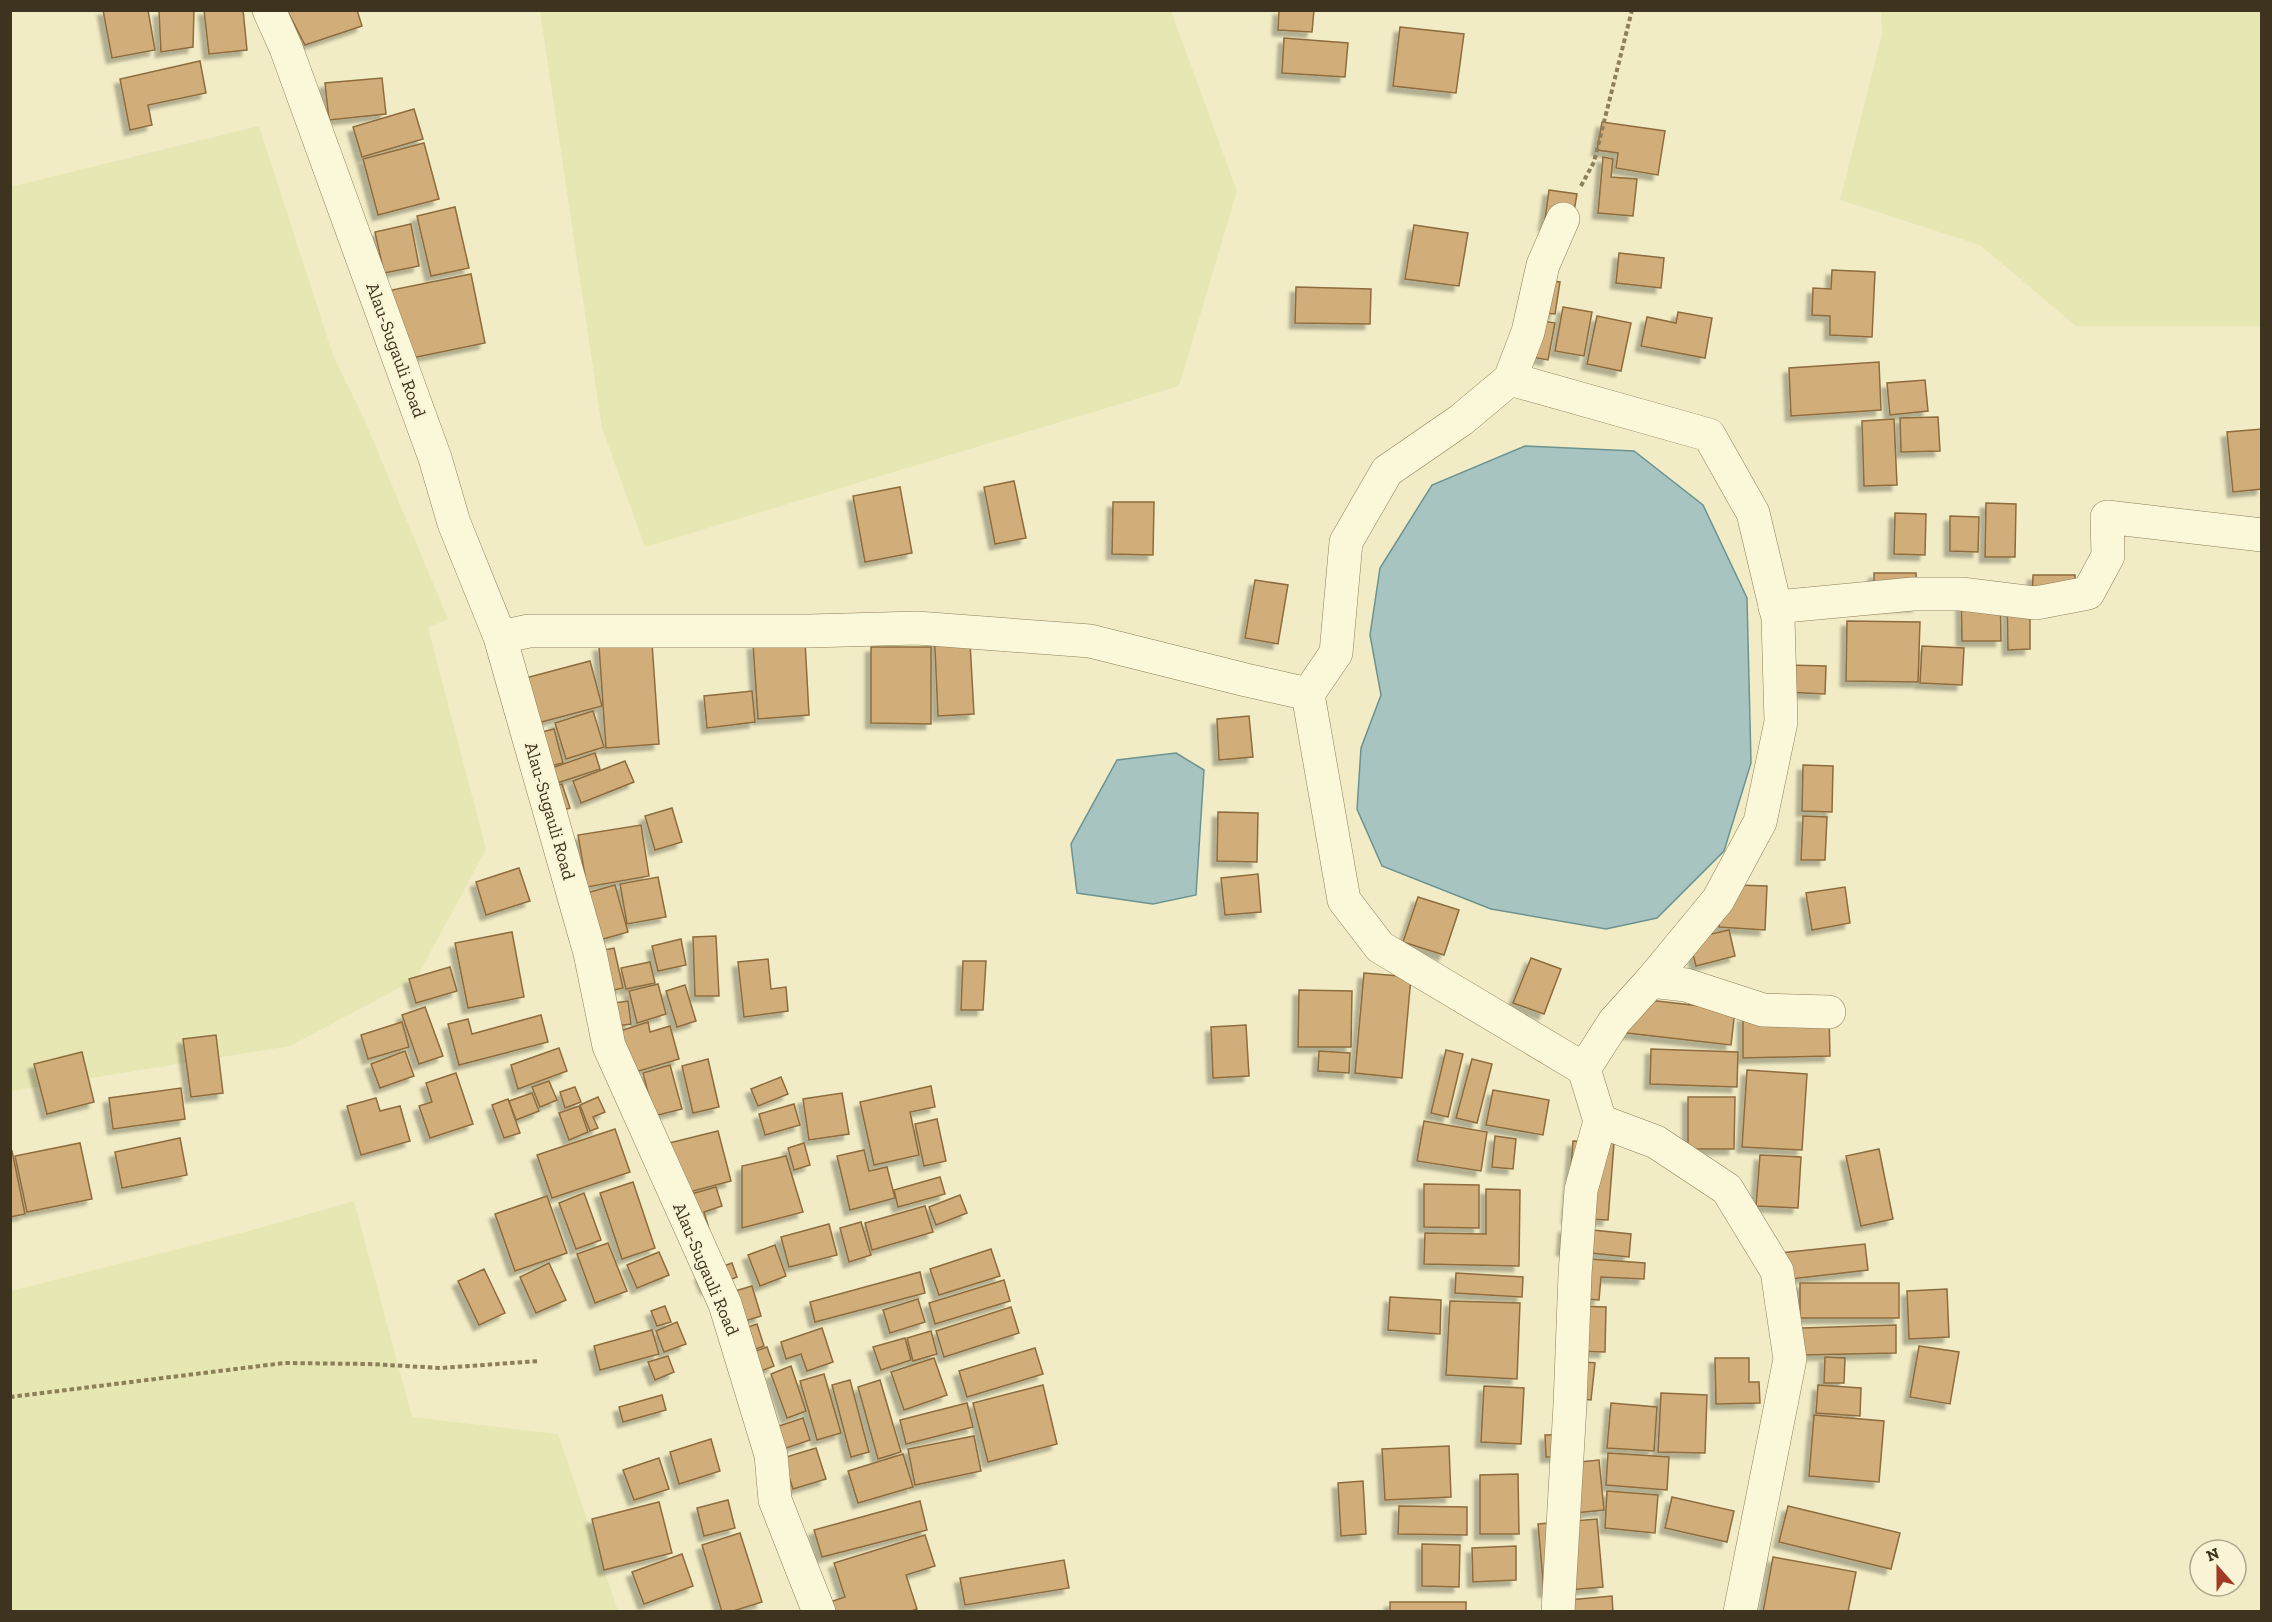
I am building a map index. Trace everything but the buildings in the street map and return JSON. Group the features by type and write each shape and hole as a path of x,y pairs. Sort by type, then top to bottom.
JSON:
{"street":[{"name":"Alau-Sugauli Road","path":"269,10 286,48 435,458 454,523 500,637 590,952 609,1046 725,1304 771,1455 775,1500 819,1611"},
{"path":"1558,1611 1581,1190 1600,1121 1584,1069 1380,947 1344,900 1308,694 1336,653 1346,542 1387,471 1461,420 1510,379 1528,332 1543,265 1563,219"},
{"path":"1510,379 1709,435 1753,513 1778,618 1782,722 1760,822 1718,900 1614,1022 1584,1069"},
{"path":"1775,607 1912,594 1961,594 2036,603 2088,593 2108,556 2107,516 2262,536"},
{"path":"500,637 529,631 810,631 917,628 1090,641 1308,694"},
{"path":"1651,981 1686,985 1762,1010 1829,1012"},
{"path":"1600,1121 1656,1142 1727,1189 1777,1272 1790,1359 1740,1611"}],"path":[{"path":"1563,219 1594,162 1632,10"},
{"path":"10,1397 284,1363 441,1368 540,1361"}],"green space":[{"path":"540,11 1171,11 1237,191 1179,386 645,547 602,428"},
{"path":"1881,11 2261,11 2261,326 2076,326 1980,245 1840,200 1882,35"},
{"path":"259,126 333,355 365,421 448,619 428,628 486,849 416,979 290,1046 11,1091 10,187"},
{"path":"354,1201 412,1417 558,1434 618,1611 11,1611 11,1291 249,1231"}],"water":[{"path":"1525,446 1634,451 1703,505 1747,598 1751,763 1724,851 1657,918 1606,929 1491,909 1382,866 1357,809 1361,748 1381,695 1370,635 1380,568 1432,485"},
{"path":"1176,753 1204,770 1196,895 1153,904 1077,893 1071,844 1117,760"}]}
